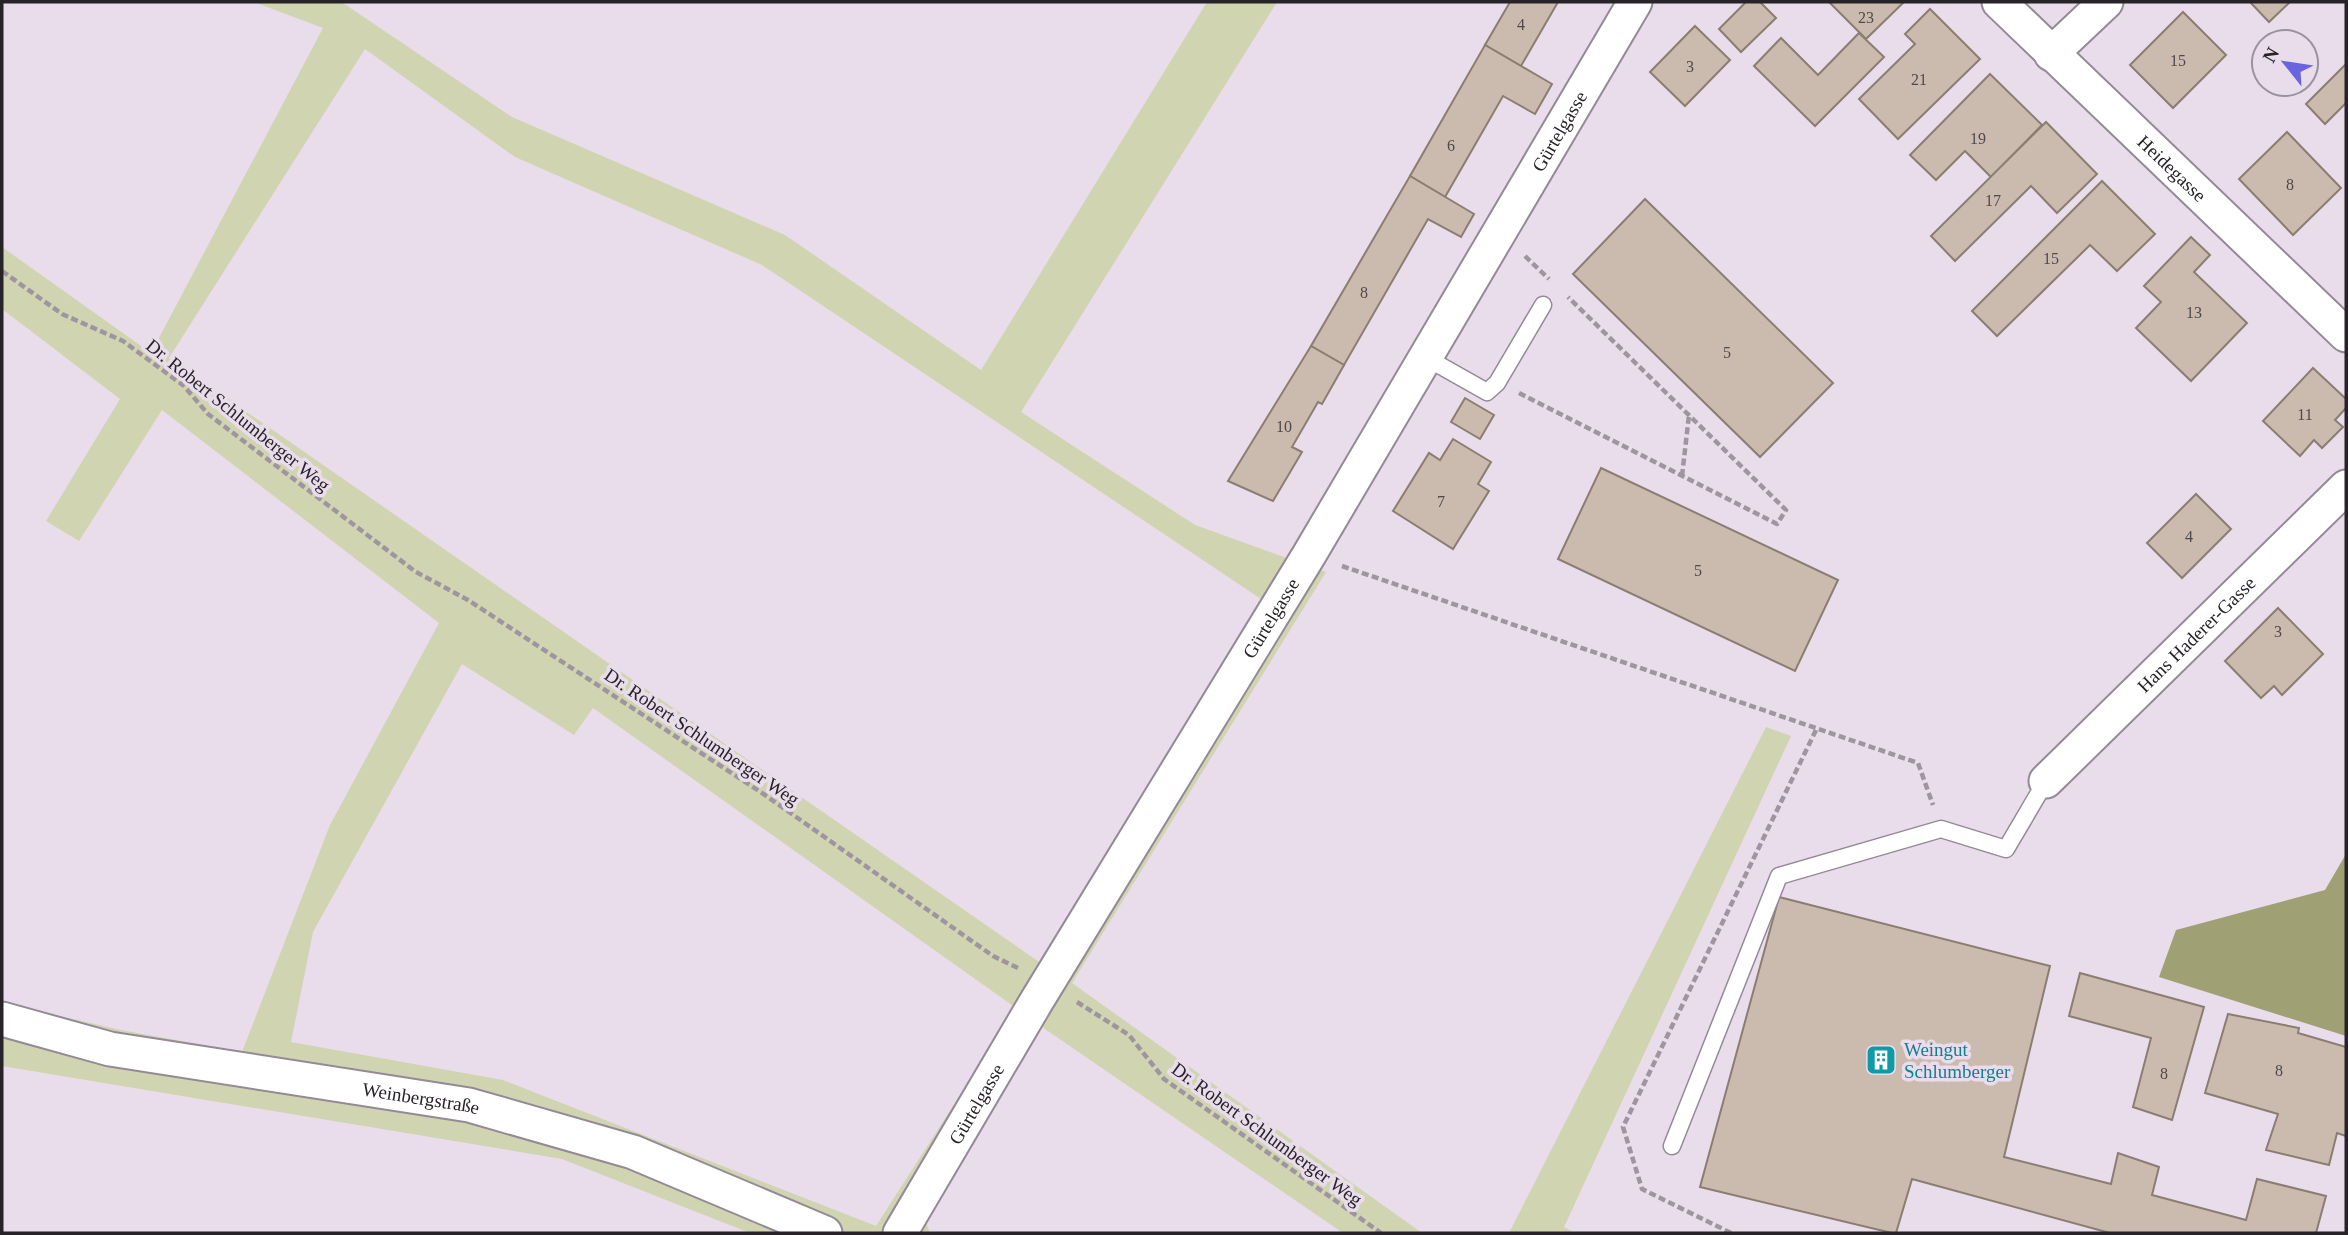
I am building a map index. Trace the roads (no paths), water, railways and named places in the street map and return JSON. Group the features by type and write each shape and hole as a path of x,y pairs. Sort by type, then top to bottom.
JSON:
{"street":[{"name":"Gürtelgasse","path":"900,1233 1048,982 1308,555 1635,2"},
{"name":"Heidegasse","path":"1999,2 2344,330"},
{"path":"2051,54 2106,2"},
{"name":"Hans Haderer-Gasse","path":"2046,781 2346,487"},
{"name":"Weinbergstraße","path":"2,1019 110,1049 469,1105 633,1152 825,1233"}],"lane":[{"path":"1425,357 1487,393 1497,383 1543,305"},
{"path":"1672,1146 1779,876 1941,829 2006,849 2046,781"}],"place":[{"name":"Weingut Schlumberger","path":"1881,1060"}]}
